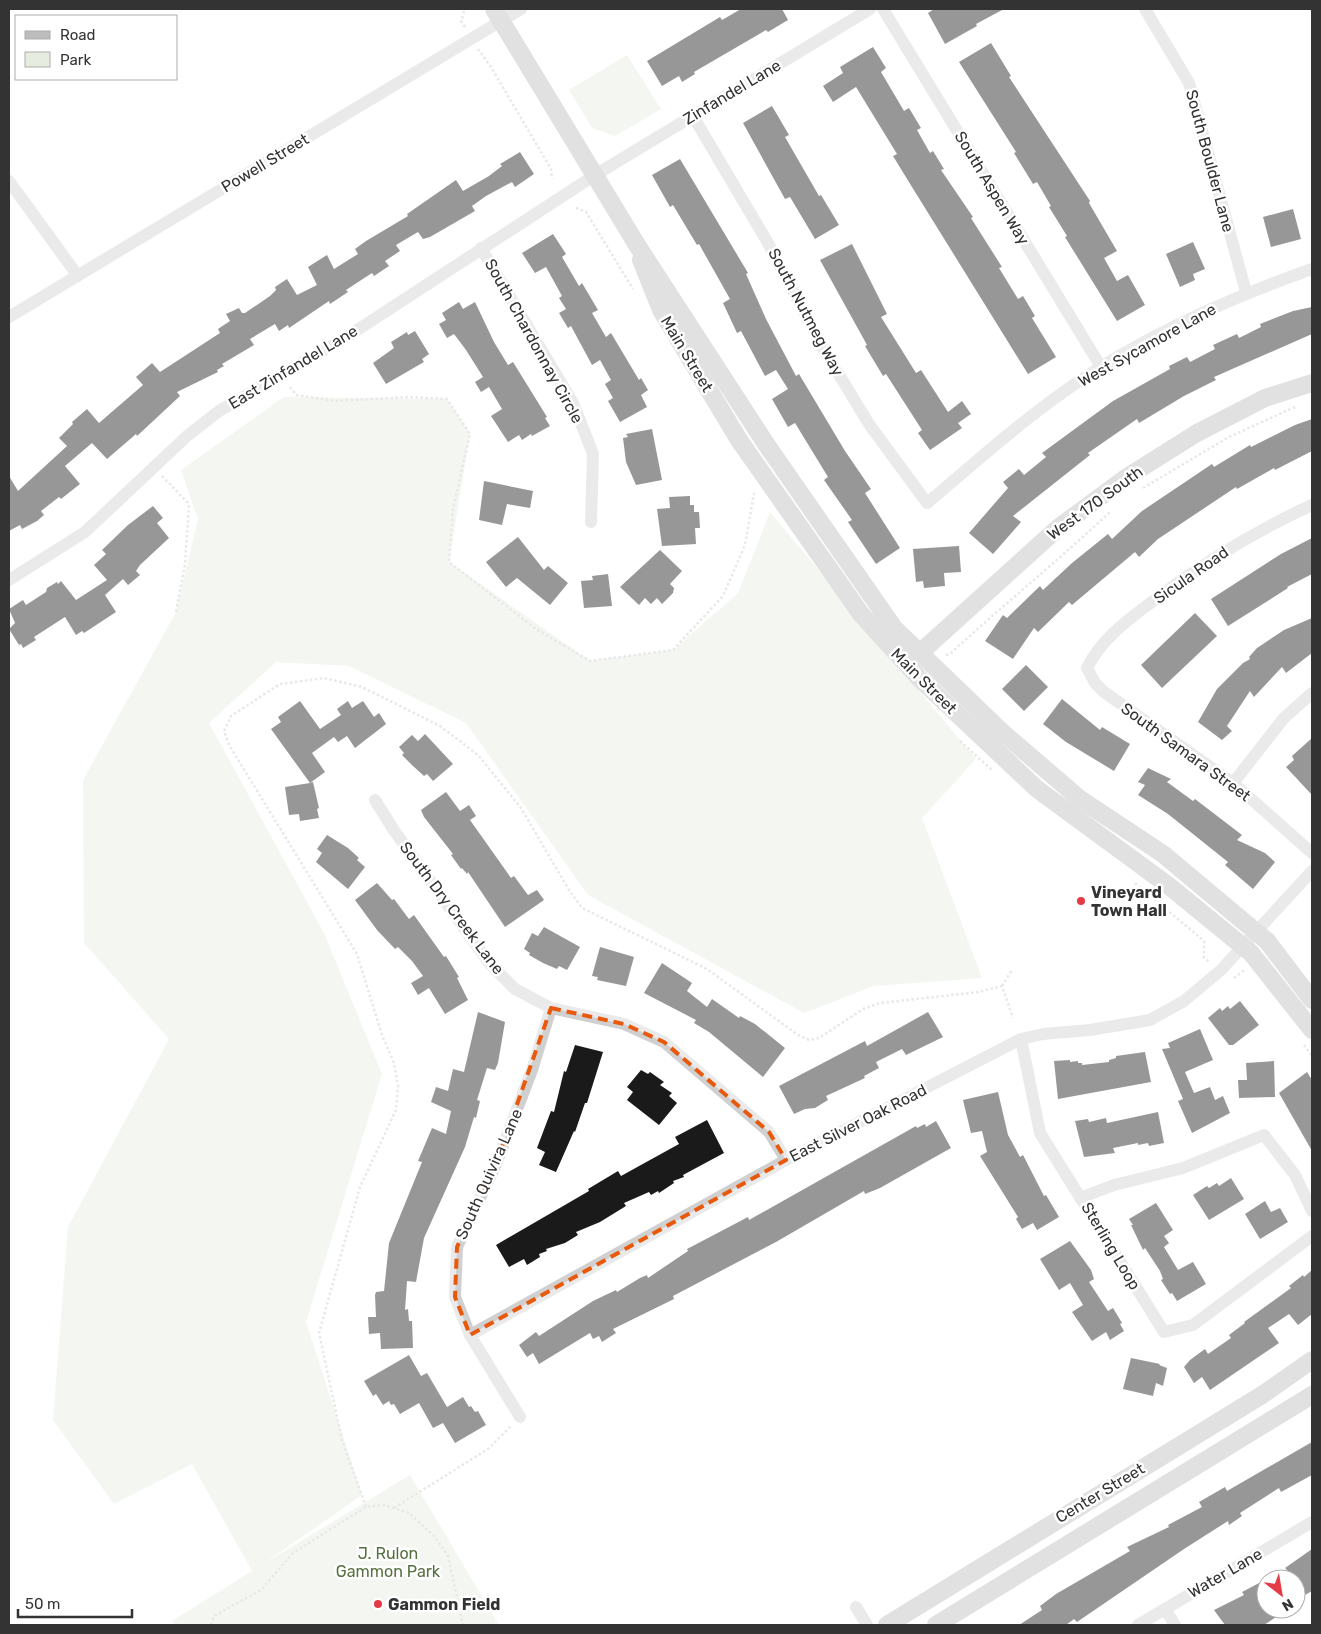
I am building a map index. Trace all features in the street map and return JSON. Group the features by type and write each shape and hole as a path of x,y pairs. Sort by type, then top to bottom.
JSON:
{"street":[{"name":"Powell Street","path":"9,318 472,38 497,15 521,9"},
{"name":"Zinfandel Lane","path":"595,175 870,9"},
{"name":"South Aspen Way","path":"883,9 1101,367"},
{"name":"South Boulder Lane","path":"1145,9 1189,83 1246,292"},
{"name":"Main Street","path":"497,15 637,245 766,444 894,628 1002,732 1080,799 1164,854 1248,939 1251,953 1312,1030"},
{"name":"South Nutmeg Way","path":"693,116 768,243 829,358 869,424 927,503"},
{"name":"East Zinfandel Lane","path":"9,580 85,532 188,436 218,411 345,338 595,175"},
{"path":"9,181 78,276"},
{"name":"Main Street","path":"637,245 651,290 661,310 739,440 861,614 906,665 1037,789 1169,886 1248,939 1267,941 1312,1000"},
{"name":"South Chardonnay Circle","path":"481,248 572,403 594,454 591,522"},
{"name":"West Sycamore Lane","path":"927,503 1047,403 1101,367 1200,312 1246,292 1312,270"},
{"name":"West 170 South","path":"906,665 1058,528 1127,476 1197,433 1257,402 1312,383"},
{"name":"Sicula Road","path":"1087,668 1095,651 1126,622 1184,578 1236,544 1312,505"},
{"name":"South Samara Street","path":"1087,668 1095,683 1104,692 1233,783 1312,852"},
{"path":"1233,783 1284,718 1312,693"},
{"name":"South Dry Creek Lane","path":"376,800 393,830 490,964 515,989 551,1008 624,1024 664,1042 769,1132 786,1160"},
{"name":"East Silver Oak Road","path":"470,1335 786,1160 1021,1039 1043,1034 1090,1030 1150,1020 1184,1001 1220,970 1312,871"},
{"name":"South Quivira Lane","path":"520,1417 470,1335 455,1297 457,1247 496,1164 532,1070 551,1008"},
{"path":"1021,1039 1040,1133 1080,1198"},
{"name":"Sterling Loop","path":"1312,1212 1294,1176 1264,1135 1183,1168 1114,1185 1080,1198 1164,1332 1193,1325 1312,1236"},
{"name":"Center Street","path":"887,1625 1262,1395 1312,1360"},
{"name":"Center Street","path":"936,1625 1312,1395"},
{"name":"Water Lane","path":"1138,1625 1312,1522"},
{"path":"856,1608 867,1625"},
{"path":"1165,1609 1175,1625"}],"path":[{"path":"465,9 461,21 491,67 551,169 552,179"},
{"path":"281,375 296,395 336,401 410,397 447,399 470,434 454,509 449,562 536,629 590,662 673,650 723,596 745,545 754,492"},
{"path":"1141,489 1229,438 1298,406"},
{"path":"154,467 189,504 185,564 176,612"},
{"path":"946,655 950,654 1004,604 1067,553 1113,508"},
{"path":"366,1508 342,1440 319,1333 360,1187 396,1110 398,1085 394,1063 382,1035 357,954 229,745 224,731 231,716 280,684 324,678 362,687 440,726 478,755 521,808 569,890 582,908 707,969 798,1035 809,1040 819,1038 864,1009 880,1003 980,992 1002,986 1012,970"},
{"path":"1002,986 1013,1018"},
{"path":"394,1508 488,1449 520,1417"},
{"path":"211,1625 214,1616 261,1590 293,1553 366,1508 385,1505 409,1513 435,1537 448,1556 463,1625"}],"highlighted area":[{"path":"551,1008 624,1024 664,1042 769,1132 786,1160 470,1335 455,1297 457,1247 496,1164"}],"green space":[{"path":"627,55 661,109 615,136 592,128 569,90"},
{"name":"J. Rulon Gammon Park","path":"284,397 447,399 470,434 449,562 590,661 673,650 738,593 770,512 976,759 922,818 982,978 874,986 804,1013 588,895 466,723 349,666 276,662 209,723 324,933 382,1074 306,1322 362,1495 263,1564 410,1475 499,1625 174,1625 172,1621 252,1571 192,1464 114,1504 53,1420 68,1227 169,1039 84,943 83,780 176,612 198,519 181,470"}],"building":[{"path":"741,9 782,9 788,20 768,32 766,30 694,72 695,74 682,82 679,76 662,86 647,61 720,17 722,20"},
{"path":"934,9 1004,9 945,44 928,13"},
{"path":"991,43 1011,76 1009,77 1090,201 1089,203 1117,251 1104,258 1117,281 1128,275 1145,305 1117,321 1065,237 1067,236 1049,207 1051,206 1037,182 1033,184 1014,153 1016,152 959,62"},
{"path":"873,47 886,68 881,72 904,111 909,108 921,128 917,130 930,153 933,151 944,169 941,170 973,217 971,218 1002,267 999,268 1018,299 1023,296 1035,316 1032,318 1056,357 1028,374 893,156 897,154 856,87 833,102 823,86 843,73 840,67"},
{"path":"772,106 789,135 785,137 819,196 821,195 839,225 815,239 790,197 785,199 743,123"},
{"path":"520,152 534,174 515,187 512,182 486,196 472,206 475,211 430,237 423,239 418,232 396,245 400,251 385,261 389,266 374,276 372,273 346,290 348,292 330,304 329,301 289,328 288,325 279,331 275,324 250,339 254,345 222,364 224,366 217,370 218,372 177,392 180,396 137,436 136,434 107,459 92,443 65,466 80,484 61,499 59,497 41,511 44,515 37,521 22,529 20,525 9,531 9,476 18,491 67,446 59,438 73,424 72,422 87,409 99,423 143,385 136,377 152,363 160,372 220,333 218,329 230,321 226,314 239,308 242,313 245,313 270,296 276,290 275,287 287,279 297,295 317,285 308,267 327,255 334,269 358,254 355,249 408,216 407,214 456,180 463,191 489,176 502,166 500,164"},
{"path":"680,159 748,273 746,274 766,319 796,376 799,374 845,451 871,489 865,493 900,548 876,564 848,522 852,520 824,480 828,477 795,423 788,427 772,399 788,389 776,370 765,376 741,331 737,333 723,303 730,299 699,244 697,245 673,205 670,207 652,175"},
{"path":"1293,209 1301,239 1271,247 1263,217"},
{"path":"553,234 566,254 562,257 579,286 582,283 598,310 592,313 606,337 611,333 639,380 641,378 648,390 641,395 647,407 620,422 608,401 613,398 605,384 611,380 600,360 592,365 571,326 568,328 559,313 566,309 559,298 562,296 546,267 535,273 522,253"},
{"path":"1193,242 1205,269 1193,274 1195,280 1180,287 1166,254"},
{"path":"852,244 887,314 881,317 916,373 921,370 948,412 962,401 971,414 958,423 962,428 930,450 918,433 922,430 886,374 883,376 865,346 867,345 820,260"},
{"path":"459,302 463,309 475,302 494,342 508,365 513,362 547,417 545,418 550,426 522,440 519,435 508,442 491,416 502,409 489,387 481,392 475,382 483,377 454,334 447,338 439,324 446,320 442,313"},
{"path":"1312,307 1312,334 1214,377 1216,380 1184,396 1139,423 1137,419 1088,453 1090,455 1013,516 1021,522 993,554 969,533 1008,488 1003,482 1019,469 1024,475 1046,457 1042,453 1113,401 1170,369 1169,366 1187,357 1190,362 1215,349 1213,345 1237,334 1239,338 1261,327 1260,324 1293,311"},
{"path":"415,331 429,354 422,359 424,362 386,384 373,363 394,348 391,342 407,332 408,335"},
{"path":"1312,419 1312,451 1275,470 1274,468 1237,489 1236,487 1158,539 1139,557 1135,552 1072,605 1069,602 1038,632 1034,628 1013,659 985,641 1003,615 1007,618 1040,586 1043,590 1072,563 1108,534 1112,539 1142,511 1212,464 1214,467 1250,445 1251,447 1295,425"},
{"path":"652,429 662,480 636,485 626,462 623,438 628,437 626,434"},
{"path":"484,481 533,491 530,508 507,504 502,525 479,520"},
{"path":"690,496 690,505 694,505 694,512 699,512 700,528 695,528 696,544 662,546 657,509 670,508 669,497"},
{"path":"153,506 163,518 157,523 169,538 140,565 136,571 140,575 128,585 123,579 105,595 116,612 84,633 82,631 76,635 65,617 34,637 36,640 23,648 21,644 19,645 9,629 15,623 9,609 23,600 26,605 57,582 58,584 61,581 76,600 107,580 94,565 106,554 102,550 128,525"},
{"path":"518,537 544,570 548,566 568,583 550,605 517,578 506,587 486,562"},
{"path":"1312,538 1312,574 1287,587 1228,626 1211,599 1281,554"},
{"path":"959,546 961,572 944,573 945,586 924,588 923,581 916,582 913,549"},
{"path":"660,550 682,571 670,584 674,588 673,593 662,604 657,598 651,604 645,598 639,605 620,587"},
{"path":"608,574 612,606 584,608 581,581 593,580 592,576"},
{"path":"1195,613 1217,636 1162,688 1141,665"},
{"path":"1312,618 1312,653 1286,673 1282,667 1254,697 1250,691 1227,726 1232,731 1222,740 1198,722 1217,689 1243,663 1250,659 1249,657 1257,648 1284,630"},
{"path":"1026,665 1048,687 1024,711 1002,689"},
{"path":"1062,699 1100,730 1102,727 1130,744 1114,771 1066,742 1043,724"},
{"path":"300,701 320,729 341,715 337,709 348,701 352,708 363,701 374,717 379,713 386,724 355,748 347,736 338,742 334,737 312,753 325,772 310,783 271,729 281,722 278,717"},
{"path":"425,734 453,764 433,781 427,774 424,776 402,755 404,753 399,747 412,735 418,741"},
{"path":"1312,738 1312,795 1286,767 1294,760 1292,756"},
{"path":"1148,768 1171,779 1167,782 1193,801 1195,799 1242,835 1237,840 1265,853 1275,862 1253,889 1225,865 1228,862 1168,814 1138,795 1145,785 1138,782"},
{"path":"313,782 319,808 317,809 319,818 300,821 299,814 289,815 285,787"},
{"path":"446,792 460,811 469,805 476,816 470,820 511,878 514,876 528,895 537,890 544,900 505,927 468,872 467,874 461,869 451,855 453,854 424,817 421,810"},
{"path":"327,835 348,848 359,858 357,860 365,867 348,889 316,862 322,853 317,849"},
{"path":"377,883 392,900 394,899 409,919 414,915 444,957 446,956 459,977 457,978 468,1000 445,1014 429,988 418,995 411,983 423,976 398,947 395,949 377,930 355,900"},
{"path":"544,927 580,947 567,970 559,966 557,969 543,963 529,955 530,953 524,949 532,933 538,936"},
{"path":"600,947 634,957 626,986 597,980 598,977 592,976"},
{"path":"662,963 692,983 687,991 707,1007 712,999 739,1018 740,1016 755,1024 785,1048 763,1077 709,1032 694,1023 696,1020 644,993"},
{"path":"1240,1001 1259,1025 1233,1045 1229,1045 1208,1018 1220,1008 1222,1011 1228,1006 1230,1009"},
{"path":"478,1012 505,1022 498,1063 495,1070 487,1068 477,1100 480,1101 476,1118 474,1117 465,1147 424,1238 416,1282 407,1281 405,1310 408,1309 409,1321 412,1321 413,1348 381,1349 380,1333 369,1334 368,1317 376,1317 375,1295 376,1292 384,1291 389,1243 422,1162 418,1161 432,1128 446,1134 451,1111 431,1102 436,1087 448,1091 453,1069 464,1072"},
{"path":"928,1012 943,1037 906,1055 902,1049 876,1062 879,1068 864,1076 865,1078 826,1096 828,1100 815,1108 805,1109 794,1114 779,1086 865,1041 867,1046"},
{"path":"1200,1029 1213,1060 1185,1072 1194,1093 1210,1087 1215,1100 1223,1096 1230,1113 1192,1133 1178,1101 1183,1099 1162,1049 1170,1048 1168,1043"},
{"path":"575,1045 603,1052 587,1103 585,1103 575,1132 556,1172 539,1165 545,1152 537,1148 551,1111 554,1112 564,1071 566,1072"},
{"path":"1145,1052 1151,1082 1058,1099 1054,1061 1078,1061 1082,1065 1109,1062 1109,1060 1116,1058 1116,1056"},
{"path":"1274,1061 1275,1097 1239,1098 1238,1080 1247,1080 1246,1063"},
{"path":"641,1070 648,1074 650,1072 664,1082 660,1085 672,1093 669,1096 677,1103 659,1125 627,1100 633,1092 627,1087"},
{"path":"1307,1072 1312,1080 1312,1151 1279,1093"},
{"path":"998,1092 1008,1135 1020,1157 1023,1155 1044,1196 1046,1195 1059,1217 1037,1230 1033,1223 1022,1229 1016,1219 1018,1217 980,1156 987,1152 982,1131 971,1133 963,1100"},
{"path":"1158,1112 1164,1143 1149,1146 1148,1143 1138,1145 1138,1143 1113,1148 1115,1153 1084,1157 1075,1121 1088,1119 1089,1122 1106,1118 1107,1123"},
{"path":"707,1120 724,1153 683,1175 684,1177 673,1181 674,1183 659,1193 658,1191 651,1195 649,1192 624,1203 626,1206 600,1222 576,1232 578,1235 565,1243 546,1249 547,1251 539,1254 540,1257 527,1265 524,1259 509,1267 496,1245 589,1191 588,1189 618,1171 621,1176 679,1144 675,1137"},
{"path":"936,1121 951,1148 880,1188 865,1194 864,1191 776,1242 673,1296 674,1299 613,1329 616,1333 602,1342 599,1336 593,1339 590,1333 539,1364 533,1353 527,1357 519,1345 536,1332 539,1336 593,1301 616,1290 617,1292 647,1275 648,1278 688,1251 687,1249 748,1217 749,1220 916,1126 917,1128 925,1124 926,1127"},
{"path":"1231,1178 1244,1199 1209,1220 1193,1195 1207,1186 1209,1188 1217,1183 1219,1186"},
{"path":"1265,1201 1271,1212 1280,1208 1288,1222 1260,1239 1245,1214"},
{"path":"1156,1203 1173,1230 1164,1236 1169,1243 1164,1247 1178,1270 1193,1262 1206,1284 1177,1301 1161,1280 1163,1279 1160,1271 1145,1248 1143,1250 1129,1219"},
{"path":"1070,1241 1091,1270 1094,1279 1089,1282 1108,1311 1113,1308 1122,1323 1120,1324 1124,1331 1110,1340 1106,1332 1092,1341 1072,1312 1083,1305 1070,1283 1059,1290 1040,1259"},
{"path":"1312,1270 1312,1314 1298,1325 1289,1314 1268,1328 1279,1343 1210,1390 1202,1377 1194,1383 1184,1367 1190,1360 1205,1349 1208,1354 1231,1338 1229,1335 1244,1322 1291,1288 1289,1286"},
{"path":"409,1355 421,1376 427,1373 447,1407 463,1397 469,1407 471,1406 475,1412 478,1411 486,1425 455,1443 443,1423 433,1428 419,1403 400,1414 394,1404 391,1405 389,1401 383,1405 376,1394 373,1396 364,1381"},
{"path":"1131,1358 1160,1364 1167,1368 1163,1386 1156,1383 1153,1396 1123,1389"},
{"path":"1312,1442 1312,1475 1281,1492 1279,1488 1240,1513 1242,1516 1229,1525 1228,1521 1077,1622 1074,1619 1066,1625 1019,1625 1042,1610 1040,1606 1056,1594 1130,1551 1127,1547 1169,1527 1168,1525 1202,1507 1199,1502 1225,1487 1227,1491"},
{"path":"1312,1549 1312,1591 1306,1594 1306,1569 1285,1568"},
{"path":"1256,1585 1256,1619 1273,1619 1264,1625 1225,1625 1214,1610 1244,1595 1242,1592"}],"place":[{"name":"Vineyard Town Hall","path":"1081,901"},
{"name":"Gammon Field","path":"378,1604"}]}
